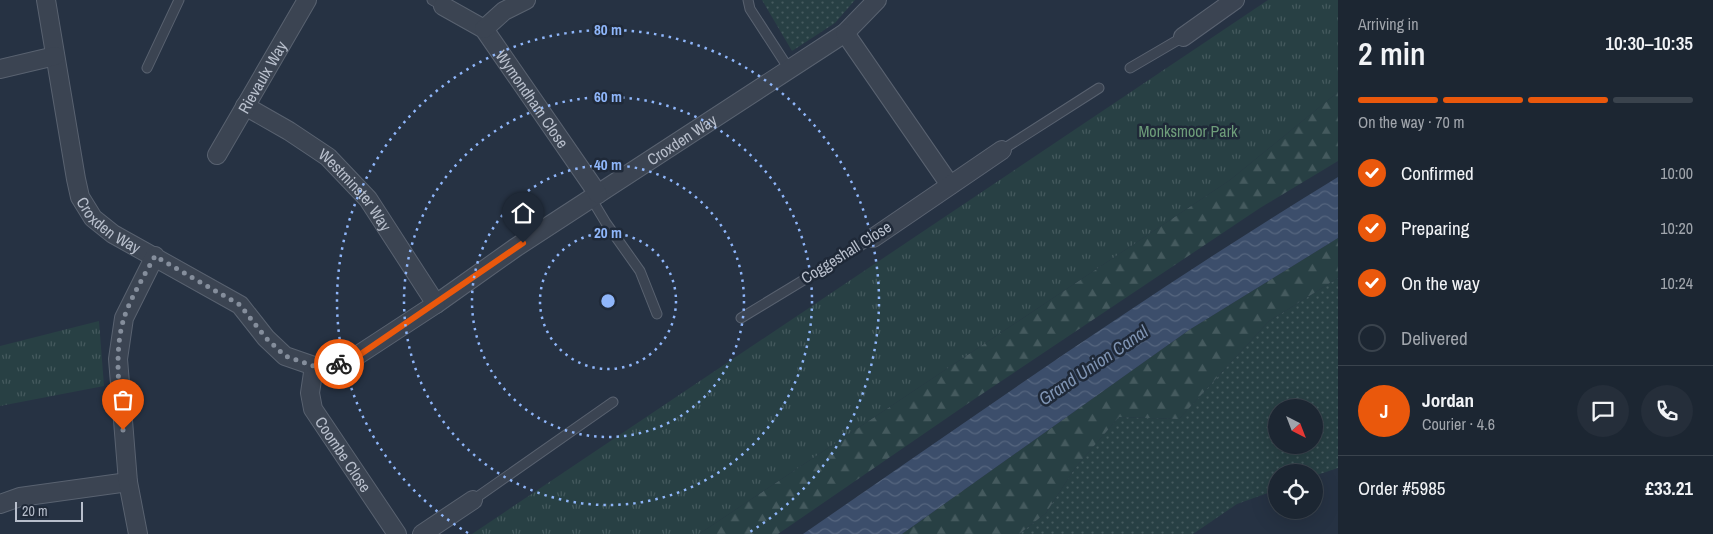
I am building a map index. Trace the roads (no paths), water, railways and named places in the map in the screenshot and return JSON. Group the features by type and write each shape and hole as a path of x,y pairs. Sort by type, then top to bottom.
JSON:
{"street":[{"name":"Croxden Way","path":"46,0 80,197 93,218 113,234 240,305 266,338 285,356 314,366 334,366 355,358 515,248 845,33 878,0"},
{"name":"Rievaulx Way","path":"217,155 306,0"},
{"path":"484,29 504,10 526,0"},
{"path":"1183,36 1235,0"},
{"name":"Wymondham Close","path":"437,3 484,29 594,196"},
{"path":"845,33 950,185"},
{"path":"0,69 55,56"},
{"name":"Westminster Way","path":"245,106 289,131 328,157 368,199 436,304"},
{"name":"Coggeshall Close","path":"873,238 1002,150"},
{"path":"138,534 128,482 118,359 124,318 155,256"},
{"name":"Coombe Close","path":"314,366 310,393 313,409 397,534"},
{"path":"0,504 20,496 128,482"},
{"path":"422,534 473,500"}],"lane":[{"path":"147,68 180,0"},
{"path":"748,0 750,9 789,69"},
{"path":"1130,68 1183,36"},
{"name":"Coggeshall Close","path":"1002,150 1099,88"},
{"path":"594,196 640,271 657,314"},
{"name":"Coggeshall Close","path":"741,318 873,238"},
{"path":"473,500 613,402"}],"water":[{"name":"Grand Union Canal","path":"1338,177 1338,238 1189,330 902,534 803,534 1135,307 1269,219"}],"park label":[{"name":"Monksmoor Park","path":"1188,131"}]}
